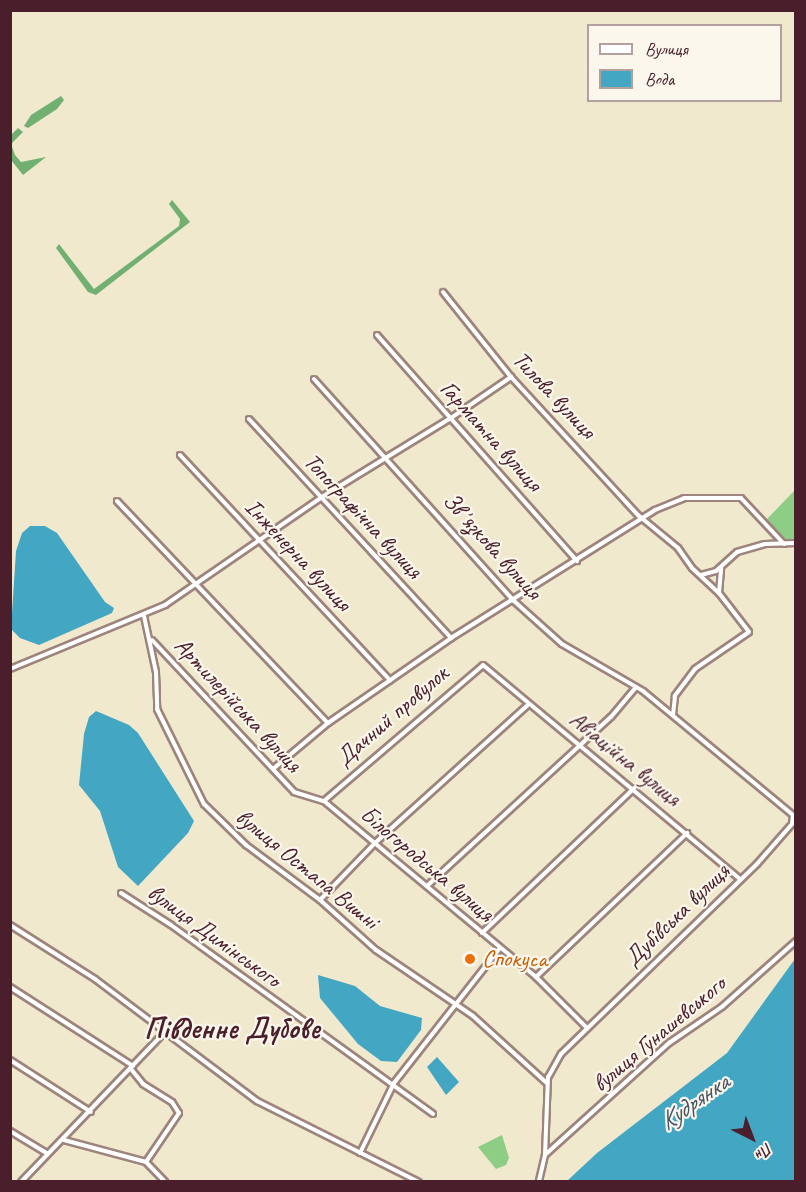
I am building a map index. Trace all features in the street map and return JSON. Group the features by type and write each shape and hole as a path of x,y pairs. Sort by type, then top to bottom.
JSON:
{"street":[{"name":"Тилова вулиця","path":"443,292 511,376 638,515 644,517 719,593 746,626 747,636 695,669 675,696 673,716"},
{"name":"Гарматна вулиця","path":"377,335 577,561"},
{"path":"10,669 144,616 198,582 259,538 451,418 511,376"},
{"name":"Звʼязкова вулиця","path":"314,379 514,601 562,644 636,687 666,710"},
{"name":"Топографічна вулиця","path":"249,419 451,638"},
{"name":"Інженерна вулиця","path":"180,455 390,680"},
{"path":"273,769 328,723 451,638 514,601 644,517 684,498 741,498 784,544"},
{"path":"117,501 198,582 328,723"},
{"path":"700,575 722,567 737,552 765,544 795,543"},
{"path":"719,593 722,567"},
{"name":"вулиця Остапа Вишні","path":"144,616 151,639 157,709 204,804 246,844 320,900 376,950 455,1002 547,1083"},
{"name":"Артилерійська вулиця","path":"151,639 298,796 324,801"},
{"name":"Авіаційна вулиця","path":"487,665 530,704 634,788 740,879"},
{"name":"Дачний провулок","path":"324,801 477,667 487,665"},
{"path":"427,886 580,746 636,687"},
{"path":"320,900 375,843 530,704"},
{"name":"Дубівська вулиця","path":"539,1182 545,1155 547,1083 561,1054 740,879 792,824 793,815 666,710"},
{"path":"482,933 634,788"},
{"name":"Білогородська вулиця","path":"324,801 499,949 536,977 586,1028"},
{"path":"536,977 687,833"},
{"name":"вулиця Димінського","path":"121,893 394,1083 433,1113"},
{"path":"10,925 166,1032 257,1101 419,1182"},
{"name":"вулиця Гунашевського","path":"545,1155 669,1043 723,1006 795,940"},
{"path":"360,1153 394,1083 455,1002 499,949"},
{"path":"10,987 132,1067 143,1084 172,1102 179,1113 146,1162"},
{"path":"21,1182 166,1032"},
{"path":"10,1060 91,1112"},
{"path":"10,1131 48,1154"},
{"path":"64,1140 146,1162 165,1182"}],"green space":[{"path":"61,96 64,100 57,109 28,128 24,126 31,115"},
{"path":"18,128 23,132 11,144 11,135"},
{"path":"11,144 15,155 21,162 46,157 23,175 11,160"},
{"path":"172,200 190,222 96,295 88,292 56,248 59,244 94,289 179,226 180,219 169,204"},
{"path":"795,490 795,539 789,542 766,520"},
{"path":"502,1135 509,1158 506,1165 496,1169 478,1147"}],"water":[{"path":"30,526 45,526 57,533 105,602 114,608 112,613 39,645 20,638 11,629 16,551 22,533"},
{"path":"96,711 129,725 138,733 194,821 188,833 138,886 118,867 100,811 79,785 84,734 89,717"},
{"name":"Кудрянка","path":"795,959 795,1181 567,1181 597,1153 727,1053"},
{"path":"318,975 355,986 380,1006 422,1018 421,1030 397,1062 381,1061 358,1044 320,998"},
{"path":"437,1057 459,1082 446,1095 427,1067"}],"place":[{"name":"Спокуса","path":"470,959"}],"district":[{"name":"Південне Дубове","path":"232,1028"}]}
